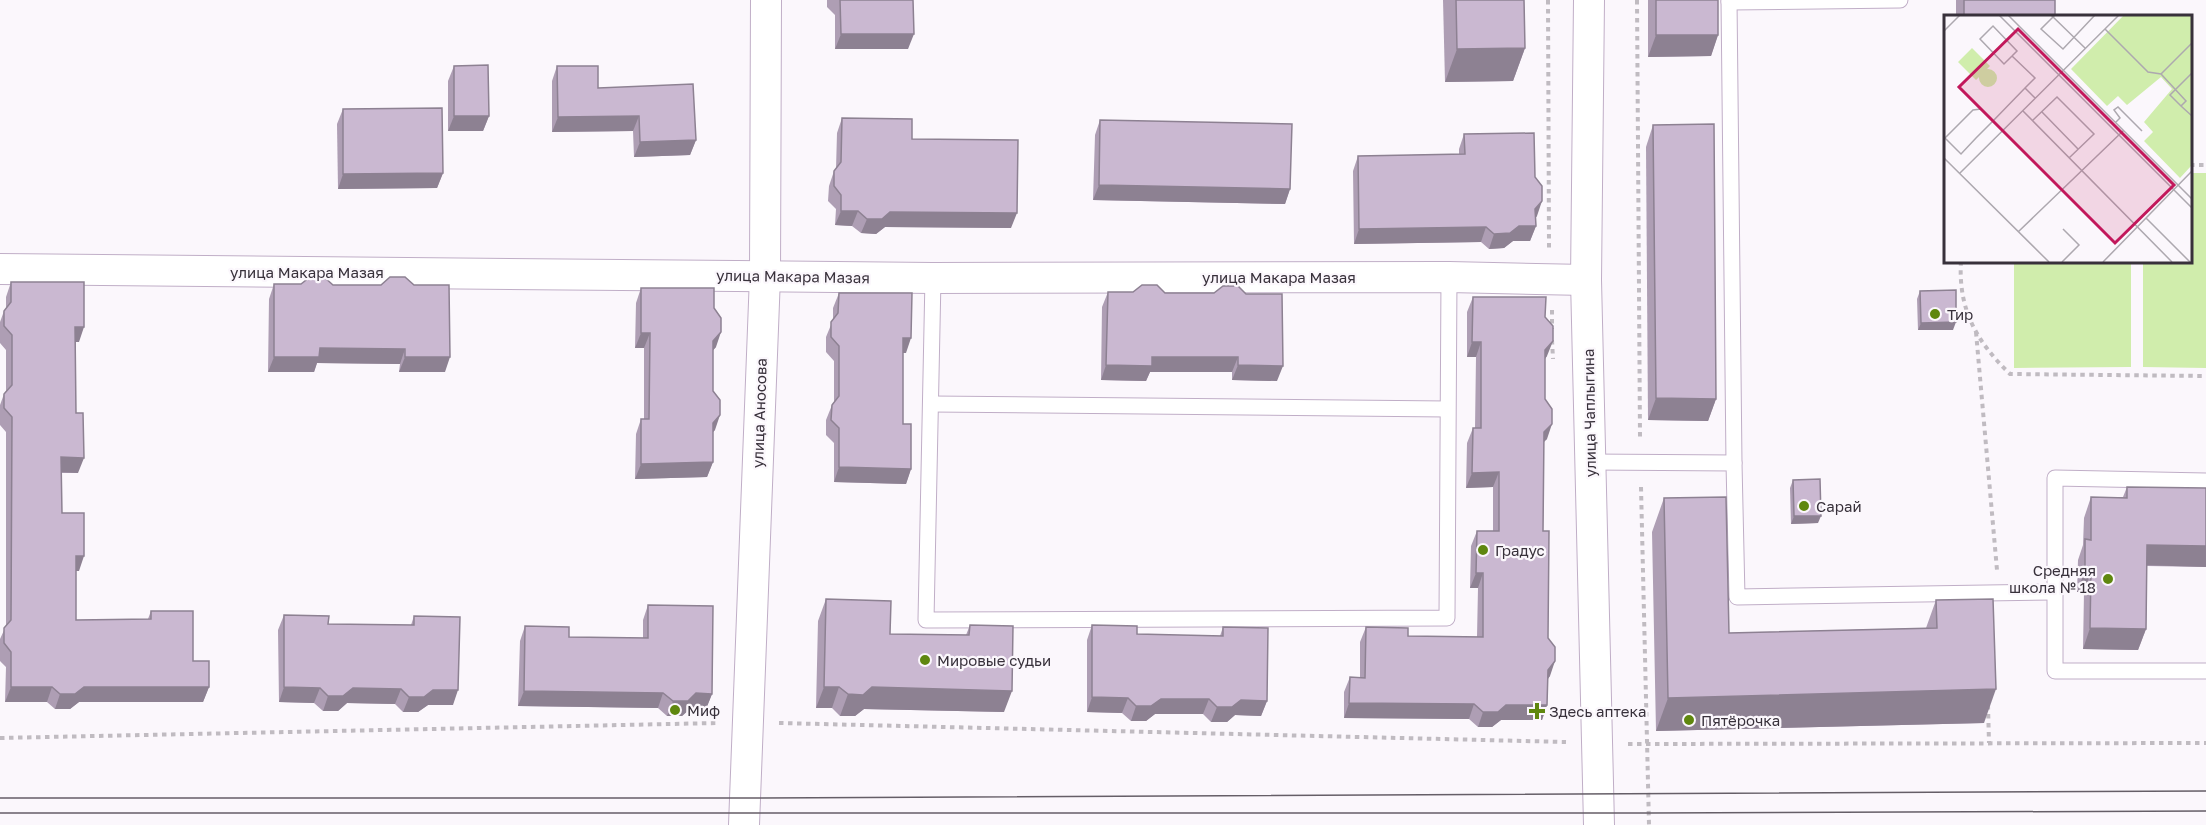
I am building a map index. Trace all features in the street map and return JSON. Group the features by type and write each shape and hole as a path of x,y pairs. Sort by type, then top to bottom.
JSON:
{"street":[{"name":"улица Аносова","path":"744,825 765,276 766,0"},
{"name":"улица Чаплыгина","path":"1589,0 1586,280 1599,825"},
{"name":"улица Макара Мазая","path":"0,269 933,278 1449,277 1586,280"}],"lane":[{"path":"1900,0 1729,1 1737,597 2055,592"},
{"path":"933,278 926,620 1447,618 1449,277"},
{"path":"931,404 1447,409"},
{"path":"1590,462 1734,463"},
{"path":"2206,481 2055,478 2055,671 2206,671"}],"path":[{"path":"1636,0 1641,462 1649,825"},
{"path":"1961,262 1960,283 1964,306 1976,331 1996,360 2010,374 2206,376"},
{"path":"1976,331 1999,592"},
{"path":"1988,697 1989,743"},
{"path":"0,738 748,723 1648,744 2206,743"}],"green space":[{"path":"2191,173 2206,173 2206,368 2143,367 2143,262 2191,262"},
{"path":"2014,262 2131,262 2131,367 2014,368"}],"building":[{"path":"840,0 913,0 914,34 841,34"},
{"path":"1456,0 1524,0 1525,48 1457,49"},
{"path":"1656,0 1718,0 1718,35 1656,35"},
{"path":"1964,0 2055,0 2055,15 1964,15"},
{"path":"488,65 489,116 454,116 454,66"},
{"path":"557,66 598,66 598,88 693,84 696,140 640,142 639,116 558,117"},
{"path":"442,108 443,173 343,174 343,109"},
{"path":"842,118 912,119 912,139 1018,140 1017,213 890,212 882,219 867,219 858,211 841,211 841,195 834,186 834,171 841,162"},
{"path":"1100,120 1292,124 1290,189 1099,185"},
{"path":"1714,124 1716,399 1656,398 1653,125"},
{"path":"1534,133 1535,177 1542,186 1542,201 1535,209 1536,226 1519,226 1510,233 1494,234 1486,227 1359,229 1358,156 1465,154 1464,134"},
{"path":"310,277 324,277 333,285 381,285 390,277 405,277 414,285 449,285 450,357 405,357 405,349 320,348 319,357 274,357 274,284 301,284"},
{"path":"11,282 84,282 84,327 75,327 76,413 83,413 84,458 61,457 62,513 84,513 84,556 76,556 76,620 151,619 151,611 193,611 193,661 209,661 209,687 84,687 75,694 60,694 52,687 11,687 11,652 4,643 4,628 11,620 12,417 4,408 4,394 12,385 12,335 4,326 4,311 11,302"},
{"path":"1142,285 1157,285 1165,293 1214,293 1223,286 1238,286 1246,294 1282,294 1283,366 1238,365 1238,357 1152,357 1152,366 1106,365 1108,292 1133,292"},
{"path":"641,288 714,288 714,308 721,318 721,332 713,341 713,391 720,400 720,415 713,423 713,462 641,464 641,419 649,419 650,333 641,333"},
{"name":"Тир","path":"1956,290 1956,322 1921,323 1920,291"},
{"path":"839,293 912,293 911,338 903,338 903,424 911,424 911,469 839,467 839,428 831,420 832,405 839,396 839,346 831,337 831,322 838,313"},
{"path":"1473,297 1546,297 1545,317 1553,326 1553,341 1545,350 1545,399 1552,409 1552,424 1544,432 1543,531 1549,531 1548,638 1555,647 1555,661 1548,670 1547,705 1506,705 1498,712 1483,712 1474,704 1349,703 1350,677 1365,678 1366,627 1408,628 1408,636 1483,637 1483,573 1476,573 1477,531 1499,531 1499,472 1472,473 1473,428 1481,428 1481,342 1472,342"},
{"name":"Сарай","path":"1820,479 1821,516 1794,516 1793,480"},
{"name":"Средняя школа № 18","path":"2127,487 2206,488 2206,546 2147,545 2146,629 2090,628 2091,572 2085,571 2085,539 2091,540 2091,497 2127,498"},
{"path":"1726,497 1729,633 1937,628 1936,600 1993,599 1996,689 1668,698 1664,498"},
{"path":"826,599 891,601 890,634 969,635 970,625 1013,626 1012,691 872,687 863,695 848,694 839,687 824,687"},
{"path":"648,605 713,606 712,694 696,693 688,701 673,701 663,693 524,691 525,626 569,627 569,637 648,638"},
{"path":"284,615 329,616 328,624 414,625 414,616 460,617 458,690 433,690 424,697 409,697 401,689 353,688 343,696 328,696 320,688 284,687"},
{"path":"1092,625 1137,626 1137,634 1223,636 1223,627 1268,628 1267,701 1241,700 1232,707 1217,707 1209,699 1161,699 1151,706 1136,706 1128,698 1092,697"}],"tram line":[{"path":"0,798 745,798 2206,791"},
{"path":"0,813 2206,811"}],"place":[{"name":"Тир","path":"1935,314"},
{"name":"Сарай","path":"1804,506"},
{"name":"Градус","path":"1483,550"},
{"name":"Средняя школа № 18","path":"2108,579"},
{"name":"Мировые судьи","path":"925,660"},
{"name":"Миф","path":"675,710"},
{"name":"Здесь аптека","path":"1537,711"},
{"name":"Пятёрочка","path":"1689,720"}]}
